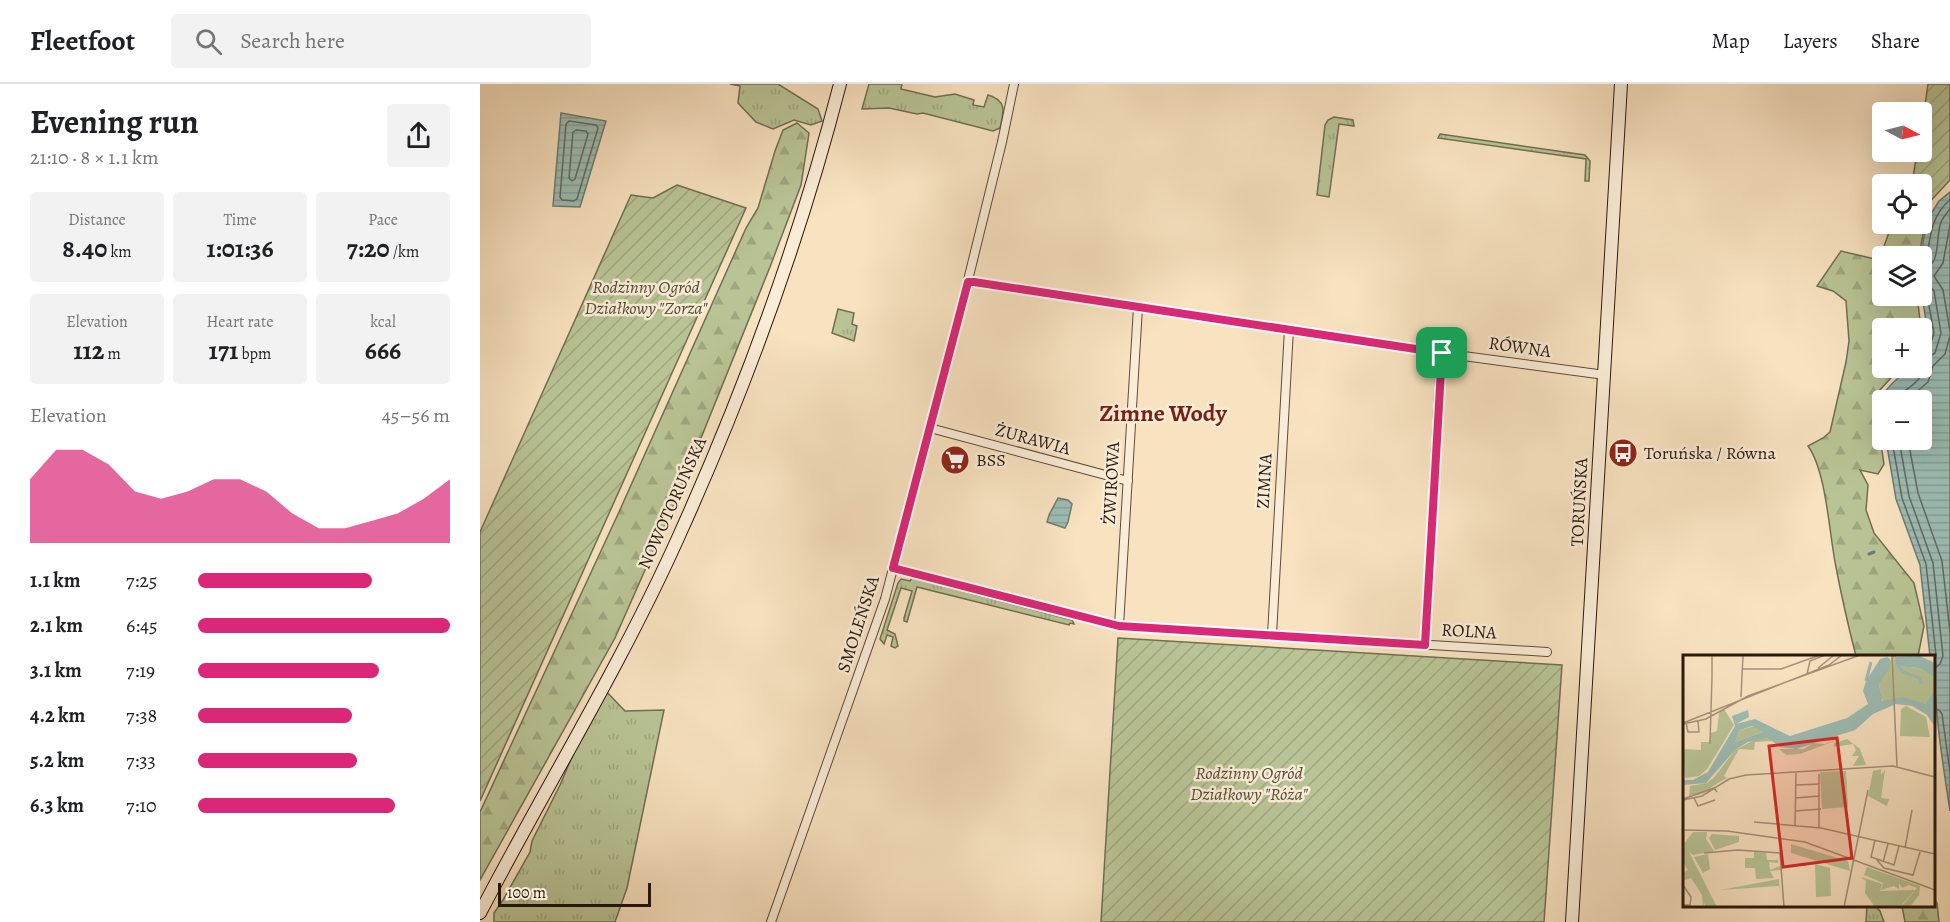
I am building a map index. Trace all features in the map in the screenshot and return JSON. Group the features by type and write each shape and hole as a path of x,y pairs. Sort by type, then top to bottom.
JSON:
{"main road":[{"name":"NOWOTORUŃSKA","path":"480,913 622,650 677,540 743,381 784,269 810,190 840,84"},
{"name":"TORUŃSKA","path":"1572,922 1621,84"}],"street":[{"name":"SMOLEŃSKA","path":"771,922 880,615 968,282 1014,84"},
{"name":"RÓWNA","path":"968,282 1605,375"},
{"name":"ŻWIROWA","path":"1119,626 1138,307"},
{"name":"ZIMNA","path":"1272,635 1289,329"},
{"path":"1425,645 1442,353"},
{"name":"ŻURAWIA","path":"930,428 1128,481"},
{"name":"ROLNA","path":"893,568 1119,626 1547,652"}],"green space":[{"path":"730,84 778,84 818,109 822,121 811,125 794,120 773,129 756,122 738,103 740,86"},
{"path":"869,84 902,84 901,89 935,97 955,94 974,100 973,105 984,107 988,95 994,97 1003,107 1000,128 993,131 923,113 917,114 889,108 862,109"},
{"path":"1928,84 1950,84 1950,180 1932,199 1932,174 1914,174 1915,162 1932,162 1932,102 1925,102"},
{"path":"1334,117 1353,120 1354,126 1339,124 1329,197 1317,195 1325,125"},
{"path":"797,123 809,133 801,185 676,500 615,638 480,880 480,812 619,512 746,228 758,208 783,130"},
{"path":"1440,134 1585,155 1590,161 1589,181 1585,181 1586,159 1438,138"},
{"name":"Rodzinny Ogród Działkowy \"Zorza\"","path":"677,185 746,208 480,801 480,532 631,195 653,198"},
{"path":"1888,234 1923,234 1921,246 1884,246"},
{"path":"1841,251 1872,258 1872,306 1918,306 1920,318 1872,318 1872,378 1891,378 1880,390 1872,390 1872,450 1882,450 1884,464 1878,474 1860,470 1868,485 1866,510 1874,533 1914,583 1924,626 1918,655 1856,655 1837,574 1823,485 1808,446 1830,432 1846,362 1849,341 1846,301 1833,291 1817,286"},
{"path":"838,309 854,313 852,324 857,326 854,341 832,333"},
{"path":"912,578 1072,620 1074,624 1069,625 917,587 907,622 904,618 912,591 901,588 887,630 895,634 898,646 895,648 891,646 893,637 887,635 884,644 880,639 898,583 901,579 910,581"},
{"name":"Rodzinny Ogród Działkowy \"Róża\"","path":"1118,638 1562,665 1544,922 1101,922"},
{"path":"602,687 625,711 664,710 627,888 615,922 494,922 494,913 530,852 532,841 560,785"},
{"path":"1935,900 1937,903 1939,922 1905,922 1902,907 1935,907"},
{"path":"1867,907 1876,907 1884,922 1866,922"}],"water":[{"path":"561,113 606,121 580,207 553,206"},
{"path":"1950,192 1950,811 1937,715 1935,655 1930,655 1920,565 1896,499 1888,450 1932,450 1932,390 1886,390 1898,378 1932,378 1932,318 1926,318 1924,306 1932,306 1932,246 1923,246 1923,241 1925,234 1932,234 1932,212 1939,201"},
{"path":"1058,498 1068,500 1072,504 1065,528 1047,522"}],"waterway":[{"path":"1869,554 1874,552"}],"place":[{"name":"Toruńska / Równa","path":"1623,453"},
{"name":"BSS","path":"955,460"}],"district":[{"name":"Zimne Wody","path":"1163,413"}],"route":[{"path":"968,282 1442,353 1425,645 1119,626 893,568 968,282"}]}
